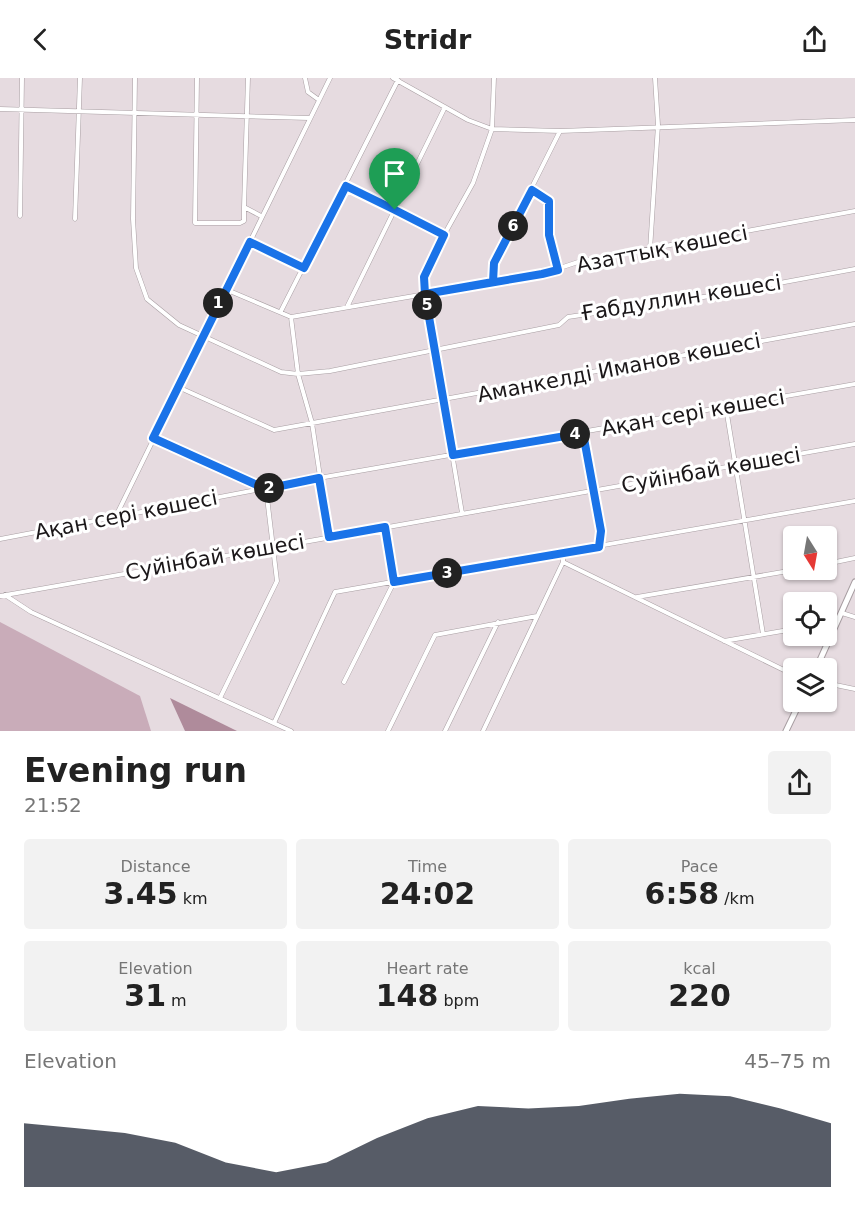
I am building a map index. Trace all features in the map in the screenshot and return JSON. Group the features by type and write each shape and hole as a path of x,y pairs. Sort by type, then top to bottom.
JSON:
{"main road":[{"path":"837,623 855,582"},
{"path":"786,731 795,712"}],"street":[{"path":"20,216 22,78"},
{"path":"75,219 80,78"},
{"name":"Ғабдуллин көшесі","path":"135,78 133,219 135,268 147,299 179,325 281,372 298,374 330,371 559,324 568,317 710,296 855,269"},
{"path":"197,78 195,223 240,223 244,221 248,78"},
{"path":"305,78 306,88 319,100"},
{"path":"114,518 330,78"},
{"path":"462,513 424,277 473,183 492,129 494,78"},
{"path":"650,250 658,125 655,78"},
{"path":"281,311 346,186 395,79 445,107 492,129 560,131 658,125 855,120"},
{"path":"347,307 445,107"},
{"path":"0,109 309,118"},
{"path":"493,282 494,263 560,131"},
{"path":"346,186 444,235"},
{"path":"532,190 549,201 549,235 558,270"},
{"path":"244,207 261,216"},
{"name":"Азаттық көшесі","path":"291,316 558,270 578,261 650,250 855,211"},
{"path":"250,242 304,268"},
{"path":"225,288 291,316 298,374 312,423 329,537"},
{"name":"Аманкелді Иманов көшесі","path":"178,387 274,430 855,324"},
{"name":"Ақан сері көшесі","path":"0,539 319,478 855,384"},
{"path":"726,408 763,634"},
{"path":"583,433 601,531 599,547"},
{"path":"153,438 266,489 277,581 220,698"},
{"name":"Суйінбай көшесі","path":"2,595 855,444"},
{"path":"274,723 335,592 855,501"},
{"path":"344,682 394,582 385,527"},
{"path":"483,731 563,562 563,553"},
{"path":"837,562 855,558"},
{"path":"563,562 783,670"},
{"path":"636,597 783,572"},
{"path":"2,595 31,612 291,731"},
{"path":"842,613 855,616"},
{"path":"388,731 435,635 498,621 537,616"},
{"path":"445,731 498,621"},
{"path":"724,641 783,631"},
{"path":"837,685 855,689"}],"shaded area":[{"path":"0,622 140,696 151,731 0,731"},
{"path":"170,698 237,731 185,731"}],"route":[{"path":"395,210 346,186 304,268 250,242 225,288 153,438 266,489 319,478 329,537 385,527 394,582 599,547 601,531 583,433 453,455 425,294 542,274 558,270 555,250 549,235 549,201 532,190 494,263 493,282 425,294 424,277 444,235 395,210"}]}
